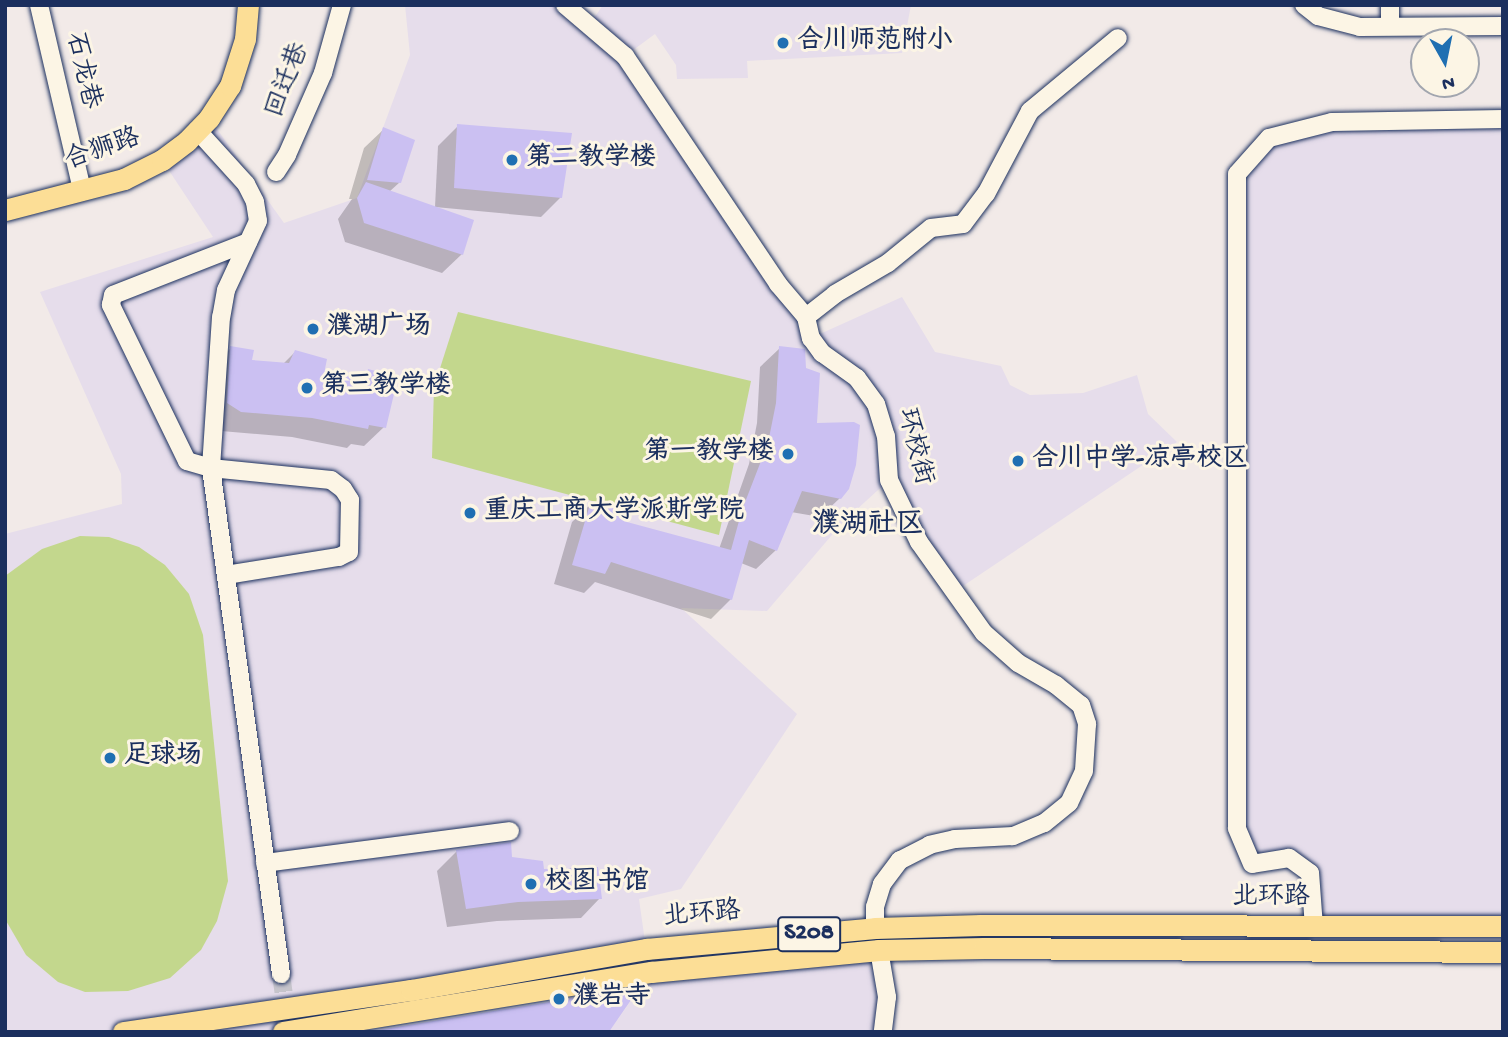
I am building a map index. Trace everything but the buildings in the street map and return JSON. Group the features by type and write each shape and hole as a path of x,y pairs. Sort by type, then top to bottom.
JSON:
{"main road":[{"name":"合狮路","path":"5,210 124,179 162,160 209,118 229,86 245,40 247,5"},
{"name":"北环路","path":"123,1032 398,992 646,949 875,928 981,925 1503,926"},
{"name":"北环路","path":"283,1032 650,972 879,950 984,948 1503,952"}],"street":[{"name":"石龙巷","path":"39,5 82,190"},
{"name":"回迁巷","path":"276,172 287,155 323,73 341,5"},
{"name":"环校街","path":"565,5 625,56 778,285 806,317 811,338 822,353 857,379 876,404 886,436 889,480 919,542 984,634 1018,663 1056,685 1081,705 1087,724 1084,771 1069,803 1044,823 1013,836 955,839 930,845 900,860 882,884 875,907 875,928"},
{"path":"1304,5 1318,16 1338,23 1503,26"},
{"path":"1390,5 1390,26"},
{"path":"806,317 835,294 888,263 931,228 963,224 986,194 1030,111 1118,38"},
{"path":"1314,927 1310,873 1289,858 1252,864 1237,828 1237,174 1269,138 1332,122 1503,120"},
{"path":"197,130 246,184 256,202 258,221 226,290 221,317 211,468 281,974"},
{"path":"226,575 339,557 349,552 350,500 343,489 331,480 211,468 187,461 111,305 113,295 248,242"},
{"path":"265,863 510,831"},
{"path":"879,950 887,997 883,1032"}],"shaded area":[{"name":"重庆工商大学派斯学院","path":"405,5 565,5 590,24 603,5 911,5 902,53 747,61 748,78 677,79 676,65 655,34 625,56 811,338 902,297 935,352 1001,366 1010,385 1030,395 1083,393 1137,375 1148,414 1177,442 954,592 889,480 843,522 767,611 681,608 797,714 681,889 639,899 646,949 319,1004 324,1032 5,1032 5,534 122,504 121,474 40,292 213,237 162,160 209,118 284,223 357,198 410,55"},
{"path":"1503,119 1503,926 1314,927 1310,873 1289,858 1252,864 1237,828 1237,174 1269,138 1332,122"},
{"path":"879,950 883,1032 609,1032 651,972"}],"green space":[{"path":"458,312 751,381 719,535 432,458 434,387"},
{"name":"足球场","path":"80,536 109,537 139,547 165,565 189,594 203,635 228,881 217,921 201,950 170,978 128,991 85,992 58,982 26,955 5,919 5,576 42,549"}],"tunnel":[{"path":"281,974 289,1032"}],"place":[{"name":"合川师范附小","path":"783,43"},
{"name":"第二教学楼","path":"512,160"},
{"name":"濮湖广场","path":"313,329"},
{"name":"第三教学楼","path":"307,388"},
{"name":"第一教学楼","path":"788,454"},
{"name":"合川中学-凉亭校区","path":"1018,461"},
{"name":"重庆工商大学派斯学院","path":"470,513"},
{"name":"足球场","path":"110,758"},
{"name":"校图书馆","path":"531,884"},
{"name":"濮岩寺","path":"559,999"}],"district":[{"name":"濮湖社区","path":"868,526"}]}
